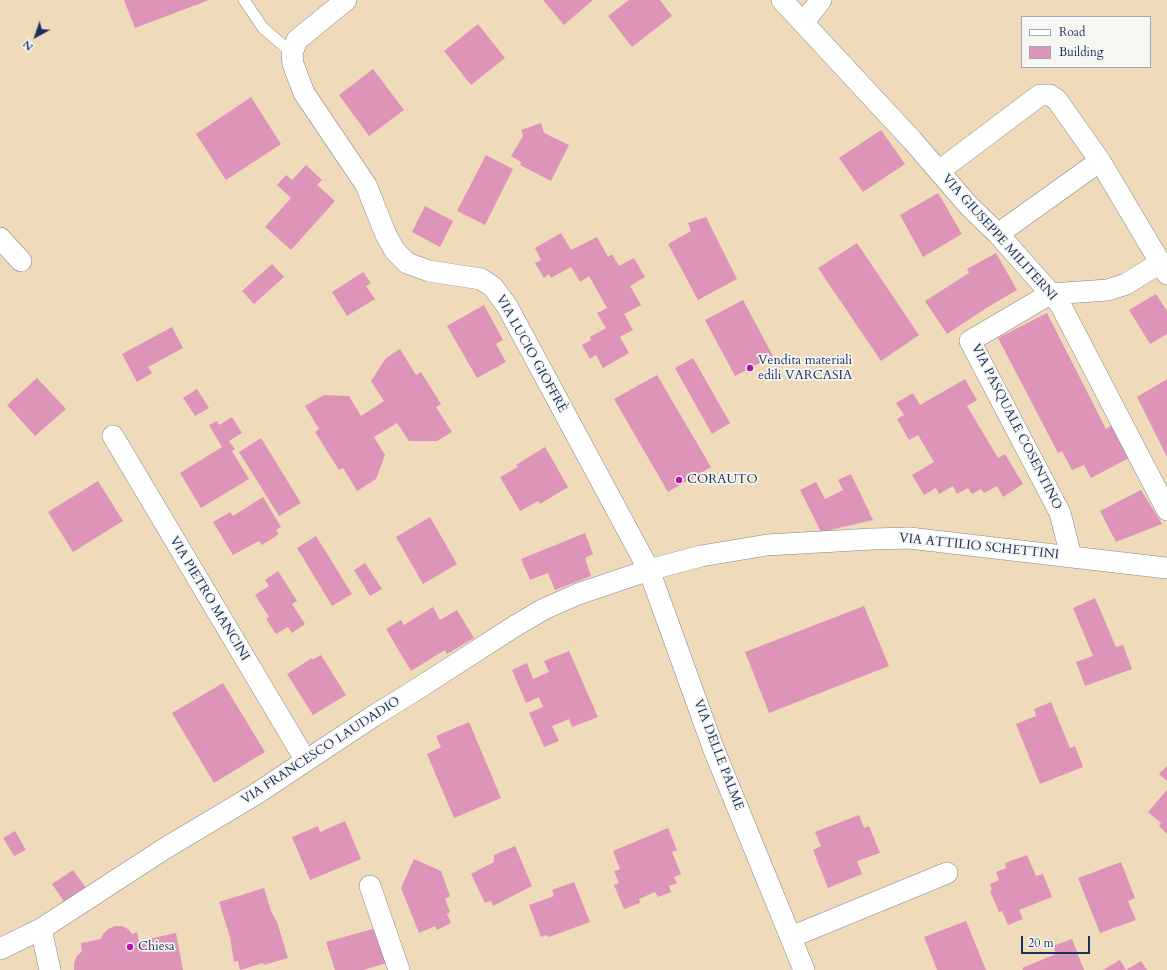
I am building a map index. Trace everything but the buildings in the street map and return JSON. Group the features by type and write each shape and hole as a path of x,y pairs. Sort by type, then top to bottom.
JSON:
{"street":[{"path":"292,53 297,40 346,0"},
{"name":"VIA GIUSEPPE MILITERNI","path":"782,0 912,140 969,206 998,234 1060,304 1167,510"},
{"path":"803,23 821,0"},
{"name":"VIA LUCIO GIOFFRÈ","path":"292,53 293,64 304,93 366,185 386,235 395,251 407,262 429,271 481,279 493,287 507,306 649,570"},
{"path":"939,171 1040,95 1050,95 1057,100 1100,161 1163,269 1108,290 1050,294"},
{"path":"998,234 1100,161"},
{"path":"0,238 21,261"},
{"name":"VIA PASQUALE COSENTINO","path":"1050,294 970,341 1060,513 1071,556"},
{"name":"VIA PIETRO MANCINI","path":"113,436 306,761"},
{"name":"VIA ATTILIO SCHETTINI","path":"649,570 701,556 767,545 909,538 1167,568"},
{"name":"VIA FRANCESCO LAUDADIO","path":"0,949 41,929 164,849 256,794 372,717 411,694 515,626 544,609 578,594 649,570"},
{"name":"VIA DELLE PALME","path":"649,570 714,750 804,970"},
{"path":"791,937 947,873"},
{"path":"370,886 399,970"},
{"path":"41,929 50,970"}],"lane":[{"path":"244,0 263,28 292,53"}],"place":[{"name":"Vendita materiali edili VARCASIA","path":"750,368"},
{"name":"CORAUTO","path":"679,480"},
{"name":"Chiesa","path":"130,947"}]}
